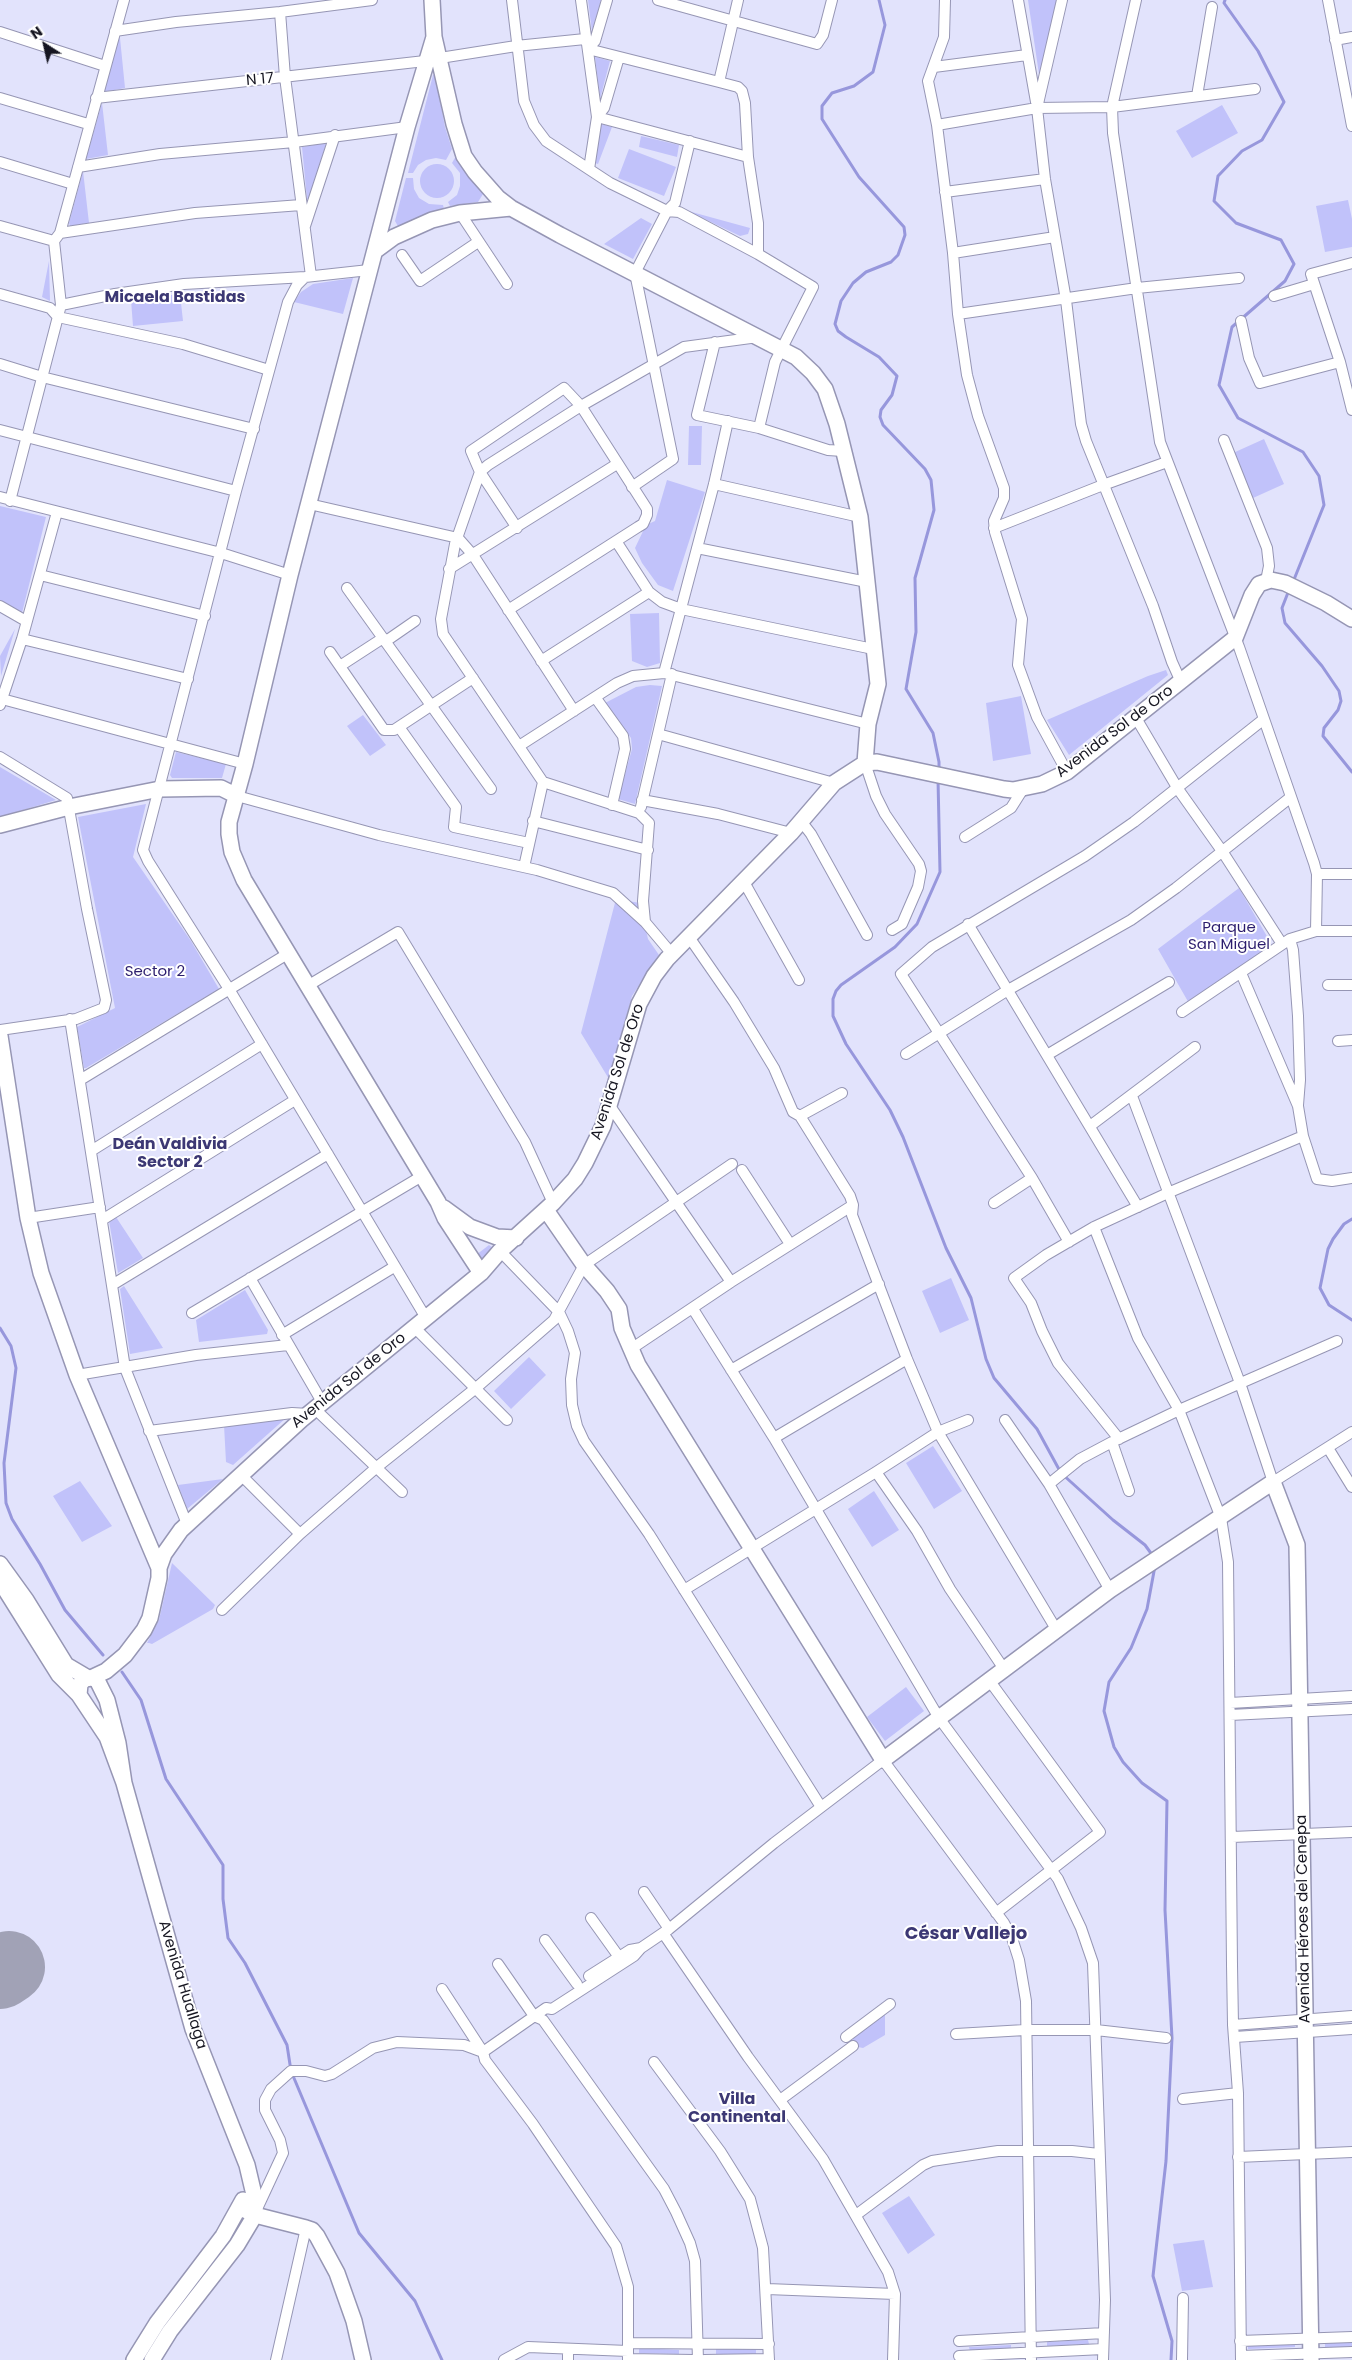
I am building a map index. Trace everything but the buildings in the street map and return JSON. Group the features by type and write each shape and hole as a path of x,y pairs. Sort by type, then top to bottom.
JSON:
{"street":[{"path":"115,31 176,22 280,12 303,4 372,0"},
{"path":"432,0 434,37 432,59 407,127 290,575 245,764 229,822 230,839 235,861 244,880 309,985 438,1202 445,1218 480,1272"},
{"path":"512,0 524,101 534,125 546,142 610,183 667,211 679,212 758,254 813,287 775,362 759,428"},
{"path":"581,0 597,117 589,169"},
{"path":"586,44 595,41 607,0"},
{"path":"658,0 817,44 823,36 832,0"},
{"path":"719,82 738,0"},
{"path":"945,0 944,37 928,81 937,125 966,375 978,416 1004,488 1004,498 994,521 994,528 1022,619 1018,665 1037,717 1066,772"},
{"path":"1018,0 1037,108 1045,179 1066,300 1081,424 1103,485 1153,606 1172,662 1181,682"},
{"path":"1037,108 1062,0"},
{"path":"1136,0 1112,107 1112,132 1157,422 1167,462 1235,638 1317,874 1316,931"},
{"path":"1328,0 1351,120"},
{"path":"120,1 115,31 57,237 61,305 27,439 5,499 221,553 290,575"},
{"path":"1197,96 1212,7"},
{"path":"280,12 285,77 294,142 308,277"},
{"path":"0,32 105,66"},
{"path":"1335,40 1352,37"},
{"name":"N 17","path":"96,98 159,89 285,77 432,59 516,46 586,44 619,57 738,87 744,96 748,157 758,223 758,254"},
{"path":"934,67 1027,55"},
{"path":"597,117 604,108 619,57"},
{"path":"432,59 464,156 489,189 511,208 782,349 804,364 822,384 830,398 860,517 878,684 868,724 865,763 876,796 885,814 922,871 918,887 902,924 892,930"},
{"path":"937,125 1037,108 1112,107 1255,88"},
{"path":"0,98 88,124"},
{"path":"597,117 748,157"},
{"path":"78,167 160,154 294,142 335,135 407,127"},
{"path":"304,229 335,135"},
{"path":"632,487 673,460 634,273 667,211 675,203 690,141"},
{"path":"0,162 73,184"},
{"path":"944,192 1045,179"},
{"path":"0,226 57,237 178,215 301,205"},
{"path":"375,251 394,237 432,220 460,213 511,208"},
{"path":"460,213 507,284"},
{"path":"953,253 1056,237"},
{"path":"402,255 420,281 478,242"},
{"path":"1352,263 1311,274 1340,362 1352,410"},
{"path":"61,305 115,294 184,284 308,277 369,270"},
{"path":"308,277 297,285 288,302 236,491 144,846 144,854 230,989 362,1211 394,1267 420,1323 476,1388 507,1420"},
{"path":"958,314 1066,300 1137,288 1239,278"},
{"path":"1274,296 1314,284"},
{"path":"0,294 50,308 58,316 183,344 269,370"},
{"path":"1241,322 1249,358 1260,383 1340,362"},
{"path":"645,922 643,901 649,824 639,813 543,782 443,634 441,619 449,569 454,544 458,538 480,472 581,406 684,347 759,337"},
{"path":"715,342 698,415 759,428 828,450 843,451"},
{"path":"0,364 42,377 254,429"},
{"path":"508,610 643,524 647,515 647,509 581,406 564,388 471,451 480,472 517,528"},
{"path":"639,813 658,734 681,609 714,484 728,421"},
{"path":"0,430 27,439 236,491"},
{"path":"1224,440 1267,548 1271,580 1326,603 1352,619"},
{"path":"994,528 1167,462"},
{"path":"449,569 617,464"},
{"path":"714,484 860,517"},
{"path":"309,504 458,538 474,555 574,711"},
{"path":"57,512 22,639 3,684 1,703 245,764"},
{"path":"616,541 649,592 662,602 681,609 874,649"},
{"path":"697,548 867,582"},
{"path":"40,575 204,616"},
{"name":"Avenida Sol de Oro","path":"80,1696 86,1701 94,1701 100,1697 98,1681 124,1655 144,1630 150,1618 159,1578 159,1568 164,1554 187,1524 315,1408 480,1272 500,1251 550,1207 575,1179 603,1126 639,1004 654,976 672,954 791,833 834,783 865,763 887,763 984,786 1013,790 1042,784 1066,772 1235,638 1252,595 1259,584 1271,580"},
{"path":"346,588 492,789"},
{"path":"541,661 649,592"},
{"path":"0,606 26,621"},
{"path":"340,666 383,638 389,639 414,621"},
{"path":"22,639 188,679"},
{"path":"330,652 384,730 394,730 400,727 473,678"},
{"path":"519,746 617,683 633,676 668,673 868,724"},
{"path":"595,697 622,736 625,748 612,805"},
{"path":"1136,718 1178,789 1293,950 1298,1016 1300,1080 1298,1106"},
{"path":"1069,1242 1032,1178 901,974 932,947 1085,856 1178,789 1264,719"},
{"path":"400,727 456,807 454,827 529,843"},
{"path":"658,734 834,783"},
{"path":"0,758 68,798 86,909 106,1000 104,1008 96,1012 70,1019 0,1030"},
{"path":"524,867 543,782"},
{"path":"0,825 69,807 160,789 221,788 237,796 379,835 524,867 613,893 645,922 672,954"},
{"path":"966,837 1011,808 1023,789"},
{"path":"906,1054 1008,990 1059,963 1131,920 1176,888 1291,797"},
{"path":"642,800 718,814 791,833"},
{"path":"533,821 648,850"},
{"path":"801,821 811,834 867,935"},
{"path":"1317,874 1352,874"},
{"path":"744,882 799,980"},
{"path":"968,924 1138,1208"},
{"path":"1182,1012 1286,942 1316,931 1352,931"},
{"path":"309,985 398,932 525,1142 550,1207 584,1265 607,1291 619,1310 622,1328 638,1365 883,1760 996,1913 1012,1938 1019,1960 1026,2001 1031,2357"},
{"path":"689,937 734,1002 774,1068 793,1112 800,1116 850,1196 853,1205 852,1215 907,1359 938,1432 1056,1629"},
{"path":"80,1080 290,954"},
{"path":"1241,973 1298,1106 1303,1136 1317,1180 1332,1181 1352,1178"},
{"path":"1047,1055 1169,982"},
{"path":"1328,985 1352,984"},
{"path":"70,1019 126,1368 149,1431 187,1524"},
{"path":"0,1036 28,1218 42,1273 77,1375 159,1568"},
{"path":"1338,1041 1352,1040"},
{"path":"91,1152 262,1044"},
{"path":"1090,1126 1195,1047"},
{"path":"800,1116 842,1093"},
{"path":"1132,1096 1170,1192 1240,1383 1273,1482"},
{"path":"102,1220 295,1100"},
{"path":"610,1106 731,1282"},
{"path":"1129,1491 1115,1440 1058,1363 1031,1303 1014,1278 1094,1228 1170,1192 1303,1136"},
{"path":"112,1285 328,1154"},
{"path":"222,1610 300,1534 377,1467 476,1388 554,1320 584,1265 732,1164"},
{"path":"742,1170 790,1244"},
{"path":"192,1313 422,1176"},
{"path":"994,1203 1032,1178"},
{"path":"438,1202 457,1220 470,1227 497,1237 516,1238"},
{"path":"631,1349 731,1282 853,1205"},
{"path":"28,1218 100,1207"},
{"path":"1094,1228 1138,1338 1178,1410 1221,1518 1228,1562 1233,2025 1238,2093 1241,2358 1311,2357 1352,2352"},
{"path":"500,1251 559,1312 568,1331 575,1353 571,1379 572,1405 576,1426 584,1441 684,1590 822,1807"},
{"path":"282,1335 394,1267"},
{"path":"250,1278 288,1345 315,1408 402,1492"},
{"path":"731,1370 879,1284"},
{"path":"693,1309 774,1438 940,1718 1052,1870 1072,1908 1093,1963 1104,2300 1103,2360"},
{"path":"1049,1484 1080,1459 1115,1440 1178,1410 1337,1341"},
{"path":"77,1375 196,1355 288,1345"},
{"path":"774,1438 907,1359"},
{"path":"149,1431 292,1413 315,1408"},
{"path":"684,1590 938,1432 968,1420"},
{"path":"1005,1420 1116,1586"},
{"path":"546,2008 552,2009 634,1956 640,1948 666,1931 774,1843 1056,1629 1116,1586 1352,1432"},
{"path":"1328,1448 1352,1486"},
{"path":"876,1472 917,1531 950,1589 1004,1669"},
{"path":"240,1474 300,1534"},
{"name":"Avenida Héroes del Cenepa","path":"1273,1482 1297,1545 1311,2357"},
{"path":"0,1564 26,1600 66,1664 98,1681"},
{"name":"Avenida Huallaga","path":"0,1581 59,1675 80,1696 107,1737 124,1783 193,2029 247,2165 255,2198 255,2215"},
{"path":"989,1680 1099,1828 1098,1835 996,1913"},
{"name":"Avenida Huallaga","path":"98,1681 107,1700 118,1743 124,1783"},
{"path":"1230,1715 1352,1696"},
{"path":"1230,1703 1300,1704 1352,1709"},
{"path":"1232,1837 1352,1832"},
{"path":"644,1892 666,1931 748,2057 822,2159 888,2272 895,2294 893,2360"},
{"path":"591,1918 619,1957"},
{"path":"545,1940 577,1984"},
{"path":"483,2052 546,2008 547,2003 630,1950 640,1948"},
{"path":"498,1964 534,2016 543,2020 664,2190 676,2212 690,2244 694,2261 698,2360"},
{"path":"442,1988 483,2052 485,2060 533,2124 616,2246 628,2287 628,2353"},
{"path":"846,2037 890,2004"},
{"path":"1235,2037 1352,2016"},
{"path":"1233,2025 1305,2025 1352,2029"},
{"path":"956,2034 1025,2030 1096,2030 1166,2038"},
{"path":"152,2360 170,2331 237,2245 255,2215 282,2157 282,2147 265,2110 265,2100 271,2089 291,2071 306,2071 325,2076 332,2074 373,2048 397,2042 464,2045 483,2052"},
{"path":"780,2100 852,2046"},
{"path":"654,2062 720,2151 750,2199 763,2248 767,2289 769,2360 704,2360"},
{"path":"1183,2099 1238,2093"},
{"path":"856,2215 927,2163 998,2151 1072,2151 1099,2154"},
{"path":"1238,2157 1352,2152"},
{"path":"134,2360 157,2323 223,2236 250,2182 259,2182 275,2172"},
{"path":"239,2207 255,2215 312,2230 317,2236 337,2273 354,2321 363,2360"},
{"path":"276,2360 306,2228"},
{"path":"767,2289 895,2294"},
{"path":"1182,2360 1183,2298"},
{"path":"959,2352 1030,2338 1104,2333"},
{"path":"1240,2341 1352,2337"},
{"path":"628,2353 698,2345 769,2344"},
{"path":"504,2360 528,2347 628,2353 693,2360"},
{"path":"568,2349 568,2360"},
{"path":"959,2352 1031,2357 1103,2349"}],"green space":[{"path":"588,0 601,0 592,32"},
{"path":"1028,0 1057,0 1040,81"},
{"path":"120,38 125,88 104,92 118,39"},
{"path":"595,57 610,61 600,99"},
{"path":"433,75 435,75 445,127 452,149 446,160 436,158 426,160 418,165 413,173 408,173"},
{"path":"102,103 108,155 86,159"},
{"path":"1222,105 1238,133 1192,158 1176,131"},
{"path":"601,124 612,127 598,164 595,163"},
{"path":"641,136 679,145 677,157 639,147"},
{"path":"326,143 310,199 307,199 302,147"},
{"path":"629,149 676,167 664,196 618,178"},
{"path":"456,156 483,194 478,202 450,206 448,202 457,195 460,186 460,173 452,163"},
{"path":"437,164 449,169 454,181 449,193 437,198 425,193 420,181 425,169"},
{"path":"83,171 89,223 70,226 69,223"},
{"path":"406,178 413,178 414,189 419,198 429,204 443,205 444,209 419,217 399,228 395,221"},
{"path":"1348,200 1352,219 1352,247 1325,252 1316,206"},
{"path":"688,211 750,228 748,234 740,236"},
{"path":"641,218 652,224 633,259 604,244"},
{"path":"49,261 50,301 42,297"},
{"path":"353,278 343,314 294,302 301,292 313,284"},
{"path":"180,294 183,321 133,326 131,300"},
{"path":"689,426 702,426 701,465 688,465"},
{"path":"1264,439 1284,484 1253,498 1233,453"},
{"path":"667,480 705,492 673,591 658,585 642,563 635,548 646,525 655,521"},
{"path":"0,506 46,517 22,613 0,600"},
{"path":"659,613 660,663 647,667 632,661 630,614"},
{"path":"15,629 1,676 0,656"},
{"path":"1166,670 1168,675 1069,755 1047,720 1148,676"},
{"path":"662,686 635,804 618,799 632,749 631,738 605,703 636,687"},
{"path":"1021,696 1031,754 993,761 986,703"},
{"path":"363,715 386,745 370,756 347,726"},
{"path":"176,752 226,764 222,778 172,778 170,775"},
{"path":"0,767 56,800 0,817"},
{"name":"Sector 2","path":"146,804 133,857 191,941 219,989 84,1068 77,1027 115,1008 78,817"},
{"name":"Parque San Miguel","path":"1239,888 1272,945 1190,1005 1158,949"},
{"path":"616,899 640,903 648,939 659,955 632,996 609,1079 581,1033"},
{"path":"116,1217 143,1258 118,1273 109,1221"},
{"path":"489,1245 493,1248 485,1259 479,1258 476,1255"},
{"path":"951,1278 969,1320 940,1333 922,1291"},
{"path":"124,1286 163,1348 130,1354 120,1289"},
{"path":"245,1290 268,1330 267,1334 199,1342 196,1320"},
{"path":"529,1357 546,1375 511,1409 494,1391"},
{"path":"286,1418 233,1465 226,1462 224,1425"},
{"path":"933,1446 962,1491 934,1509 906,1463"},
{"path":"223,1479 187,1509 178,1485"},
{"path":"80,1481 112,1526 82,1542 53,1496"},
{"path":"874,1491 899,1530 872,1547 848,1509"},
{"path":"172,1563 215,1605 213,1609 152,1644 147,1643 159,1620"},
{"path":"906,1687 924,1711 885,1741 867,1717"},
{"path":"885,2012 885,2035 863,2048 858,2047 851,2037"},
{"path":"909,2196 935,2235 908,2254 882,2213"},
{"path":"236,2221 241,2225 231,2243 194,2292 189,2288"},
{"path":"1204,2240 1213,2287 1182,2291 1173,2244"},
{"path":"1088,2340 1089,2344 1047,2346 1047,2342"},
{"path":"1352,2341 1352,2347 1325,2347 1325,2342"},
{"path":"1295,2343 1295,2347 1248,2349 1248,2345"},
{"path":"1011,2345 1011,2349 970,2351 969,2347"},
{"path":"639,2348 679,2350 679,2354 639,2353"},
{"path":"716,2348 756,2349 756,2354 716,2354"}],"waterway":[{"path":"879,0 885,25 873,72 854,86 832,93 822,106 822,119 859,177 904,227 905,235 898,255 891,262 866,272 853,283 841,301 835,324 838,331 879,357 897,376 892,395 881,410 880,417 883,425 925,469 931,480 934,510 915,578 916,632 906,689 933,733 939,771"},
{"path":"1225,0 1224,3 1258,51 1284,102 1262,140 1242,151 1218,176 1214,201 1236,223 1281,240 1294,264 1285,281 1232,327 1219,385 1238,418 1303,452 1319,476 1324,505 1293,582"},
{"path":"1289,590 1282,608 1285,623 1322,666 1339,691 1341,701 1338,710 1324,728 1323,736 1352,772"},
{"path":"938,779 940,872 917,924 895,947 841,985 833,999 833,1016 846,1044 890,1110 903,1137 946,1248 971,1298 986,1359 994,1378 1037,1429 1061,1473 1113,1520 1145,1545 1153,1556"},
{"path":"1352,1219 1344,1224 1328,1249 1320,1288 1329,1305 1352,1320"},
{"path":"0,1328 11,1346 16,1368 4,1463 6,1503 12,1519 40,1564 65,1610 103,1655"},
{"path":"1155,1566 1147,1609 1131,1648 1109,1682 1104,1711 1114,1747 1123,1762 1142,1783 1167,1801 1165,1910 1172,2038 1166,2161 1153,2276 1172,2341 1171,2360"},
{"path":"122,1672 141,1700 166,1779 223,1865 223,1899 228,1938 245,1963 287,2045 291,2071 359,2233 415,2301 442,2360"}],"runway":[{"path":"0,1973 9,1967"}],"district":[{"name":"Micaela Bastidas","path":"175,298"},
{"name":"Deán Valdivia Sector 2","path":"170,1154"},
{"name":"César Vallejo","path":"966,1934"},
{"name":"Villa Continental","path":"737,2109"}]}
